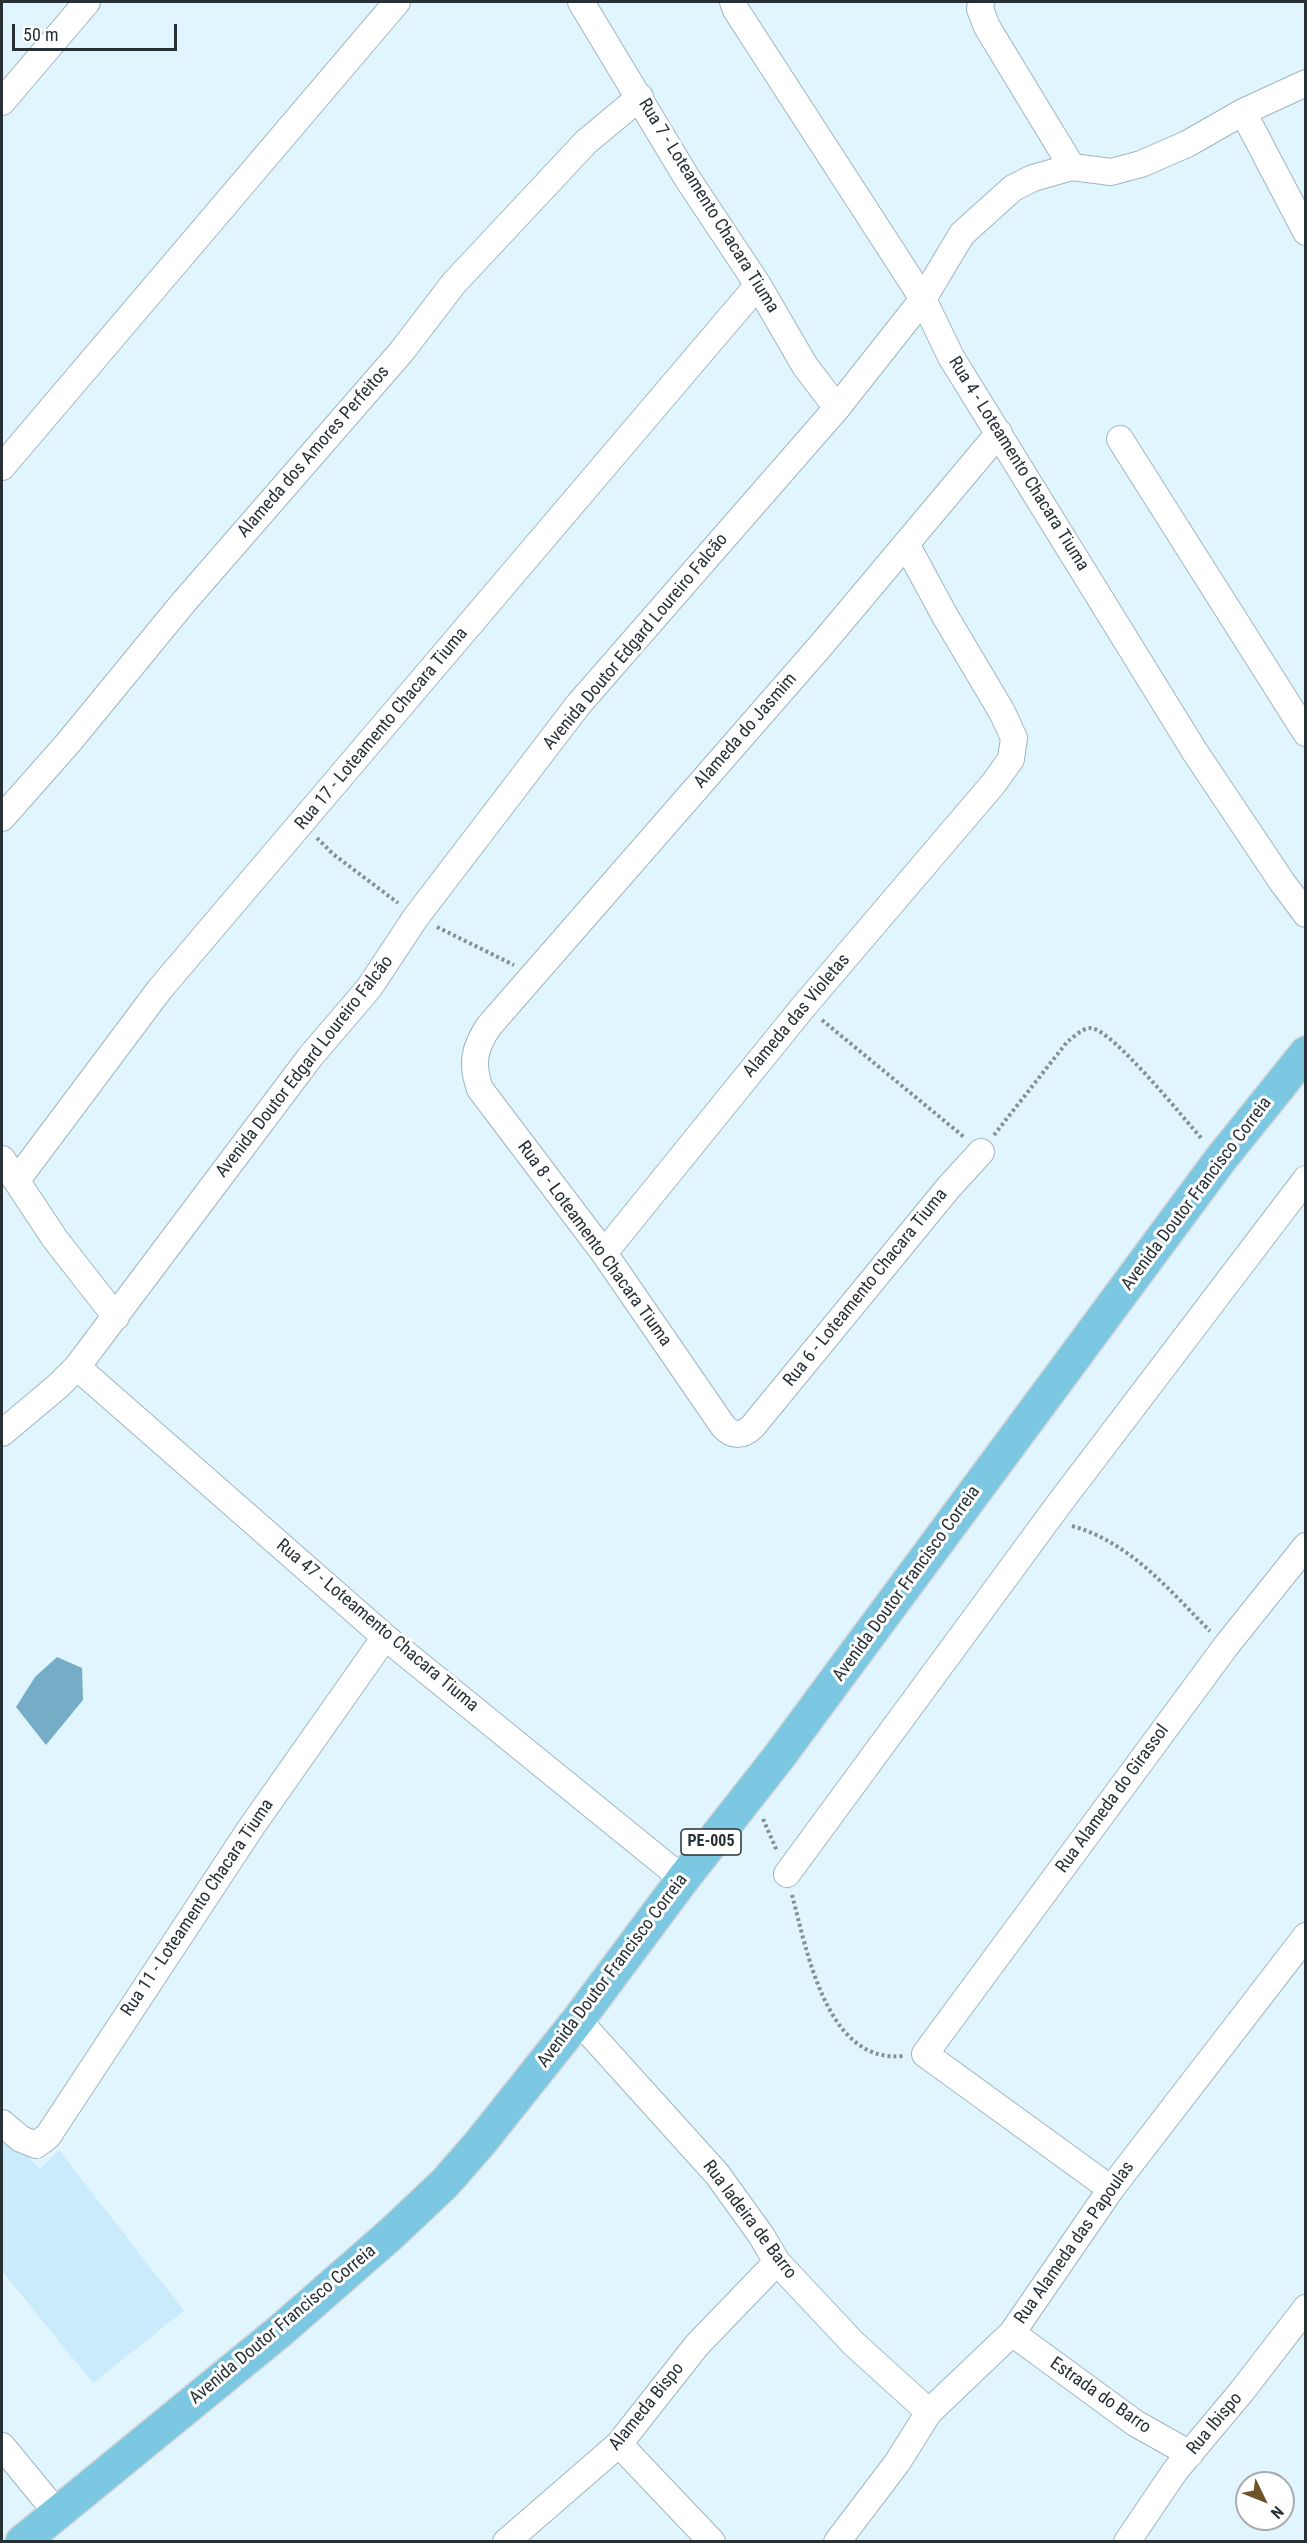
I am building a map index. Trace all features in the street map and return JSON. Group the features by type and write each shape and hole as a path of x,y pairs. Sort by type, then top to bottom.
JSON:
{"main road":[{"name":"Avenida Doutor Francisco Correia","path":"22,2541 280,2331 406,2220 445,2183 480,2143 579,2020 683,1879 798,1731 1220,1160 1305,1053"}],"street":[{"path":"2,102 87,2"},
{"path":"2,467 397,2"},
{"name":"Rua 7 - Loteamento Chacara Tiuma","path":"581,2 687,178 758,285 805,366 837,408"},
{"path":"981,2 980,9 987,27 1071,167"},
{"name":"Rua 4 - Loteamento Chacara Tiuma","path":"735,6 923,299 951,357 1195,753 1305,914"},
{"name":"Avenida Doutor Edgard Loureiro Falcão","path":"2,1433 58,1386 77,1366 310,1057 369,988 416,917 578,705 837,408 923,299 962,234 1013,188 1033,178 1071,167 1111,172 1140,164 1187,144 1244,112 1305,83"},
{"name":"Alameda dos Amores Perfeitos","path":"2,818 69,742 190,594 402,351 454,283 585,142 640,97"},
{"path":"1244,112 1305,232"},
{"name":"Rua 17 - Loteamento Chacara Tiuma","path":"17,1180 160,989 758,285"},
{"name":"Alameda do Jasmim","path":"489,1026 823,643 999,433"},
{"path":"1120,439 1305,733"},
{"name":"Alameda das Violetas","path":"604,1253 804,1006 994,783 1011,759 1014,738 1002,712 945,616 906,544"},
{"name":"Rua 8 - Loteamento Chacara Tiuma","path":"489,1026 480,1038 473,1057 480,1089 604,1253 723,1426 738,1435 744,1434 753,1426"},
{"name":"Rua 6 - Loteamento Chacara Tiuma","path":"753,1426 941,1197 981,1152"},
{"path":"2,1159 55,1239 116,1317"},
{"path":"787,1874 1048,1519 1305,1179"},
{"name":"Rua 47 - Loteamento Chacara Tiuma","path":"77,1366 385,1637 683,1879"},
{"name":"Rua Alameda do Girassol","path":"925,2054 1226,1646 1305,1546"},
{"name":"Rua 11 - Loteamento Chacara Tiuma","path":"2,2122 29,2144 36,2145 48,2136 250,1829 385,1637"},
{"name":"Rua Alameda das Papoulas","path":"837,2541 897,2463 929,2412 1012,2333 1111,2189 1305,1936"},
{"name":"Rua ladeira de Barro","path":"579,2020 717,2174 761,2235 777,2262 854,2344 929,2412"},
{"path":"925,2054 1111,2189"},
{"name":"Alameda Bispo","path":"506,2541 619,2444 697,2345 777,2262"},
{"name":"Rua Ibispo","path":"1127,2541 1175,2471 1242,2391 1305,2307"},
{"name":"Estrada do Barro","path":"1012,2333 1135,2423 1190,2454"},
{"path":"619,2444 712,2541"},
{"path":"2,2446 57,2512"}],"path":[{"path":"804,1006 937,1113 981,1152 1067,1042 1090,1028 1101,1031 1130,1058 1220,1160"},
{"path":"1048,1519 1081,1528 1126,1552 1144,1566 1226,1646"},
{"path":"750,1793 787,1874 808,1953 824,1999 833,2016 847,2034 865,2049 878,2055 891,2058 925,2054"}],"shaded area":[{"path":"57,1657 82,1668 83,1700 46,1745 16,1707 35,1677"},
{"path":"2,2132 40,2169 59,2150 184,2311 93,2383 2,2271"}]}
